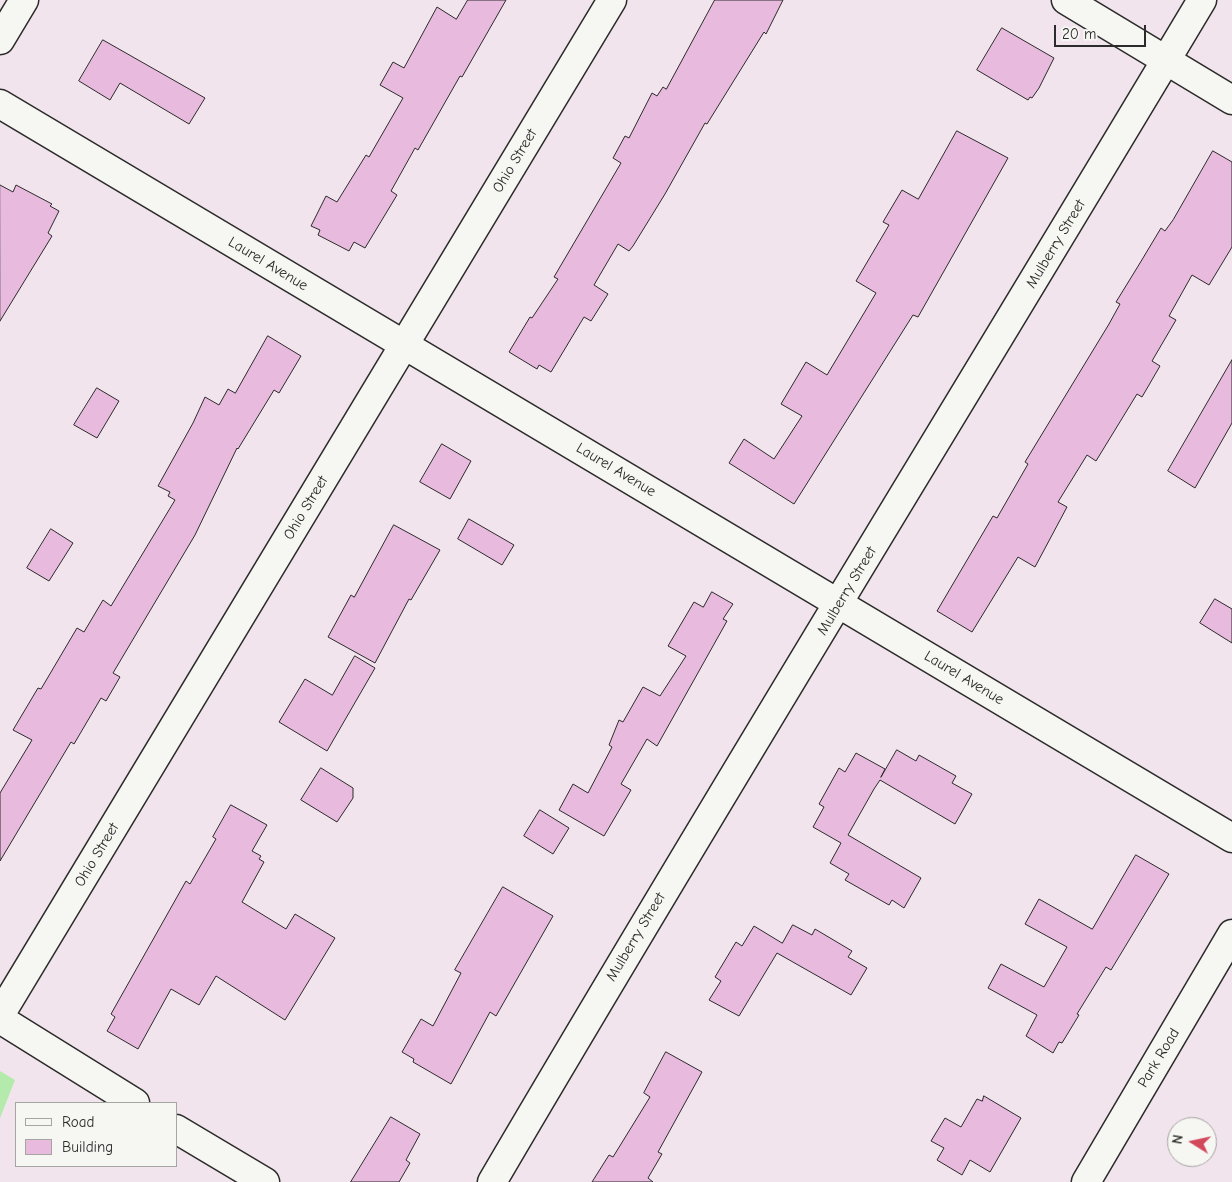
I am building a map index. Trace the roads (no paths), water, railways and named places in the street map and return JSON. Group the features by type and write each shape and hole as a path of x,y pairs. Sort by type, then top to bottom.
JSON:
{"street":[{"path":"0,40 24,0"},
{"name":"Ohio Street","path":"0,1017 612,0"},
{"path":"1066,0 1232,100"},
{"name":"Mulberry Street","path":"492,1182 656,902 840,603 1202,0"},
{"name":"Laurel Avenue","path":"0,104 1232,838"},
{"name":"Park Road","path":"1086,1182 1232,934"},
{"path":"0,1017 133,1102"},
{"path":"178,1130 265,1182"}]}
